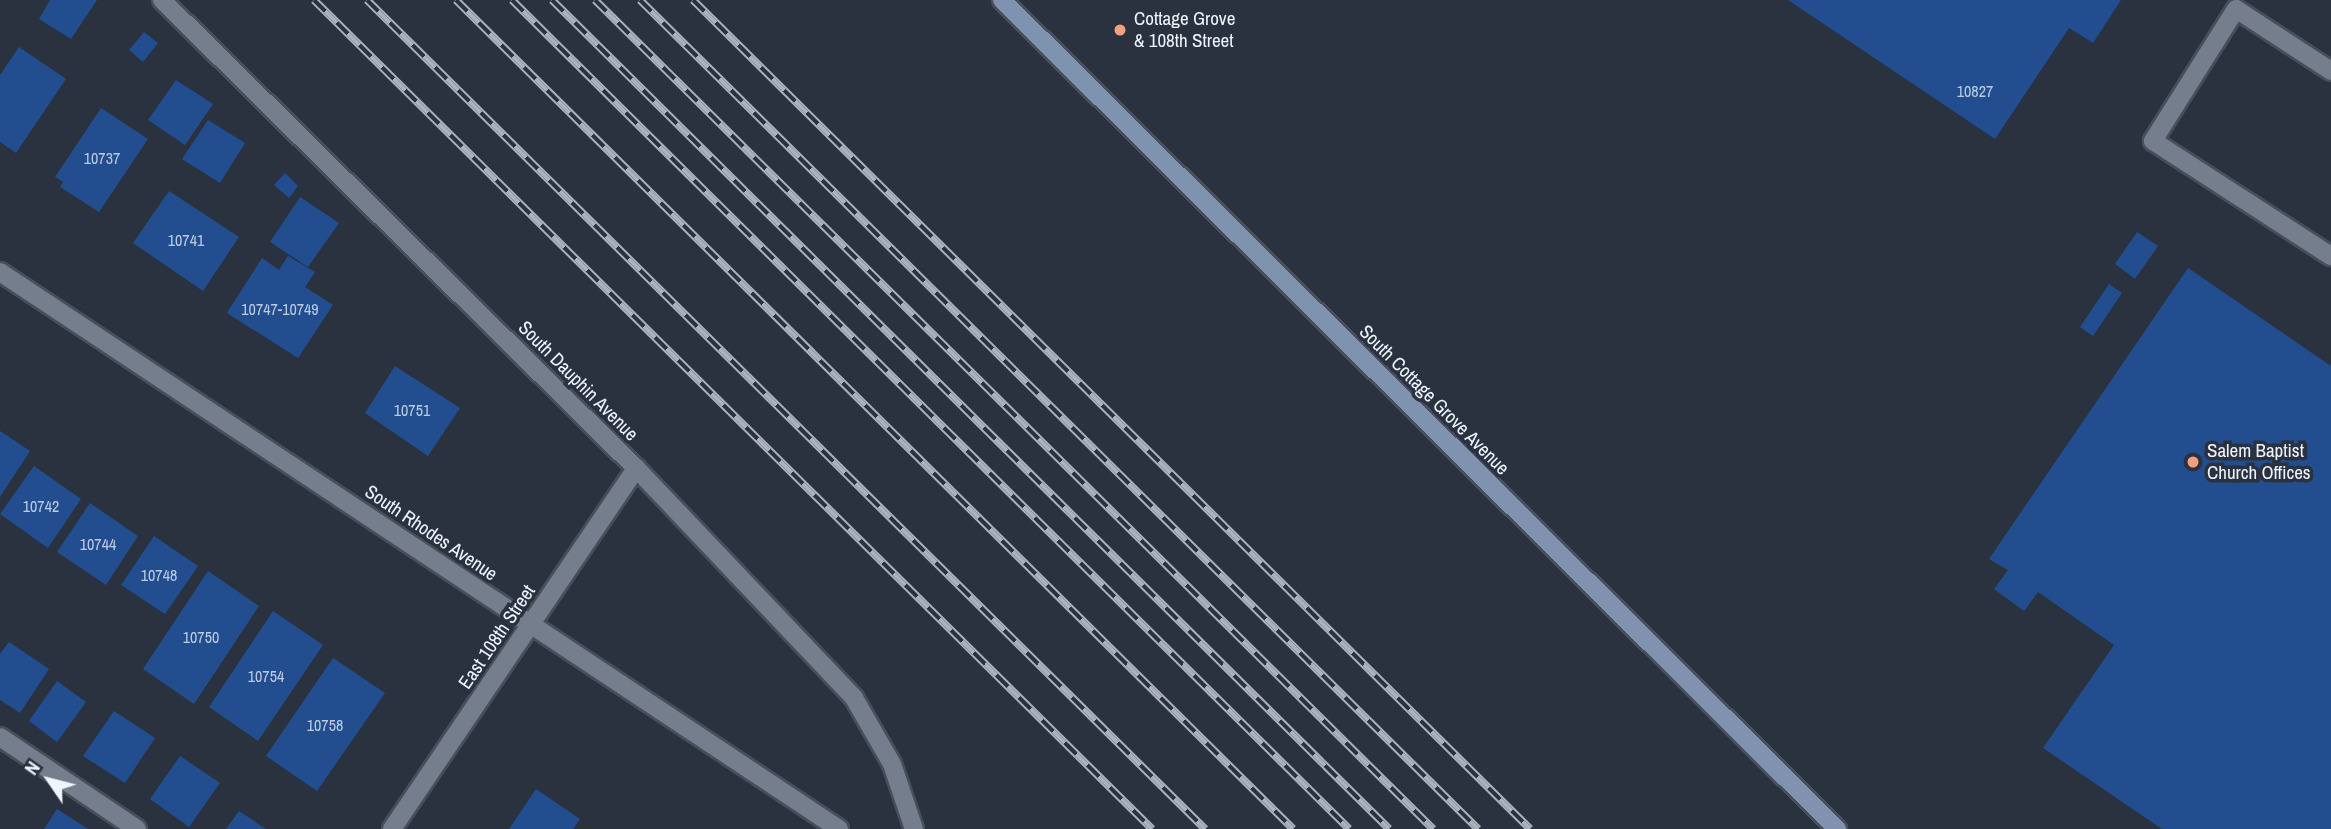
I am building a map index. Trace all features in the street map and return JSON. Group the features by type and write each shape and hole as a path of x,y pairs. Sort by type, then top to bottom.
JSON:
{"street":[{"name":"South Dauphin Avenue","path":"162,0 636,468 854,698 892,764 914,829"},
{"name":"South Cottage Grove Avenue","path":"1002,0 1837,829"},
{"path":"2331,71 2236,9 2153,141 2331,256"},
{"name":"South Rhodes Avenue","path":"0,272 839,829"},
{"name":"East 108th Street","path":"392,829 636,468"},
{"path":"0,737 137,829"}],"building":[{"path":"50,0 97,0 71,39 39,19"},
{"path":"1788,0 2121,0 2093,43 2069,28 1995,139"},
{"path":"144,32 158,43 143,62 129,50"},
{"path":"19,47 66,79 16,153 0,142 0,75"},
{"path":"176,80 213,104 185,145 148,120"},
{"path":"101,108 148,139 99,212 60,187 63,182 55,177"},
{"path":"208,120 245,143 220,183 182,159"},
{"path":"285,173 298,186 289,198 274,185"},
{"path":"169,191 239,237 203,291 133,243"},
{"path":"300,197 339,223 308,267 270,242"},
{"path":"2137,232 2158,246 2135,279 2115,264"},
{"path":"288,256 315,272 305,287 333,305 298,358 227,313 262,258 279,270"},
{"name":"Salem Baptist Church Offices","path":"2188,268 2331,366 2331,829 2162,829 2043,748 2114,645 2038,592 2024,611 1994,589 2008,570 1989,559"},
{"path":"2109,284 2122,293 2093,336 2080,327"},
{"path":"395,366 460,408 428,456 365,413"},
{"path":"0,431 30,451 0,497"},
{"path":"34,466 81,499 48,548 0,514"},
{"path":"90,503 138,536 106,585 57,552"},
{"path":"154,536 198,566 165,614 121,585"},
{"path":"208,571 259,606 194,704 143,669"},
{"path":"273,611 323,645 258,741 209,707"},
{"path":"9,642 49,669 20,713 0,700 0,654"},
{"path":"333,658 385,693 317,791 266,756"},
{"path":"57,681 86,702 57,742 29,721"},
{"path":"114,711 155,738 125,783 83,756"},
{"path":"180,756 220,783 189,827 150,799"},
{"path":"536,789 580,819 573,829 509,829"},
{"path":"57,809 88,829 44,829"},
{"path":"239,811 266,829 226,829"}],"railway":[{"path":"314,0 1152,829"},
{"path":"367,0 1205,829"},
{"path":"456,0 1293,829"},
{"path":"512,0 1349,829"},
{"path":"552,0 1389,829"},
{"path":"595,0 1433,829"},
{"path":"640,0 1478,829"},
{"path":"693,0 1530,829"}],"place":[{"name":"Cottage Grove & 108th Street","path":"1120,30"},
{"name":"Salem Baptist Church Offices","path":"2193,462"}]}
